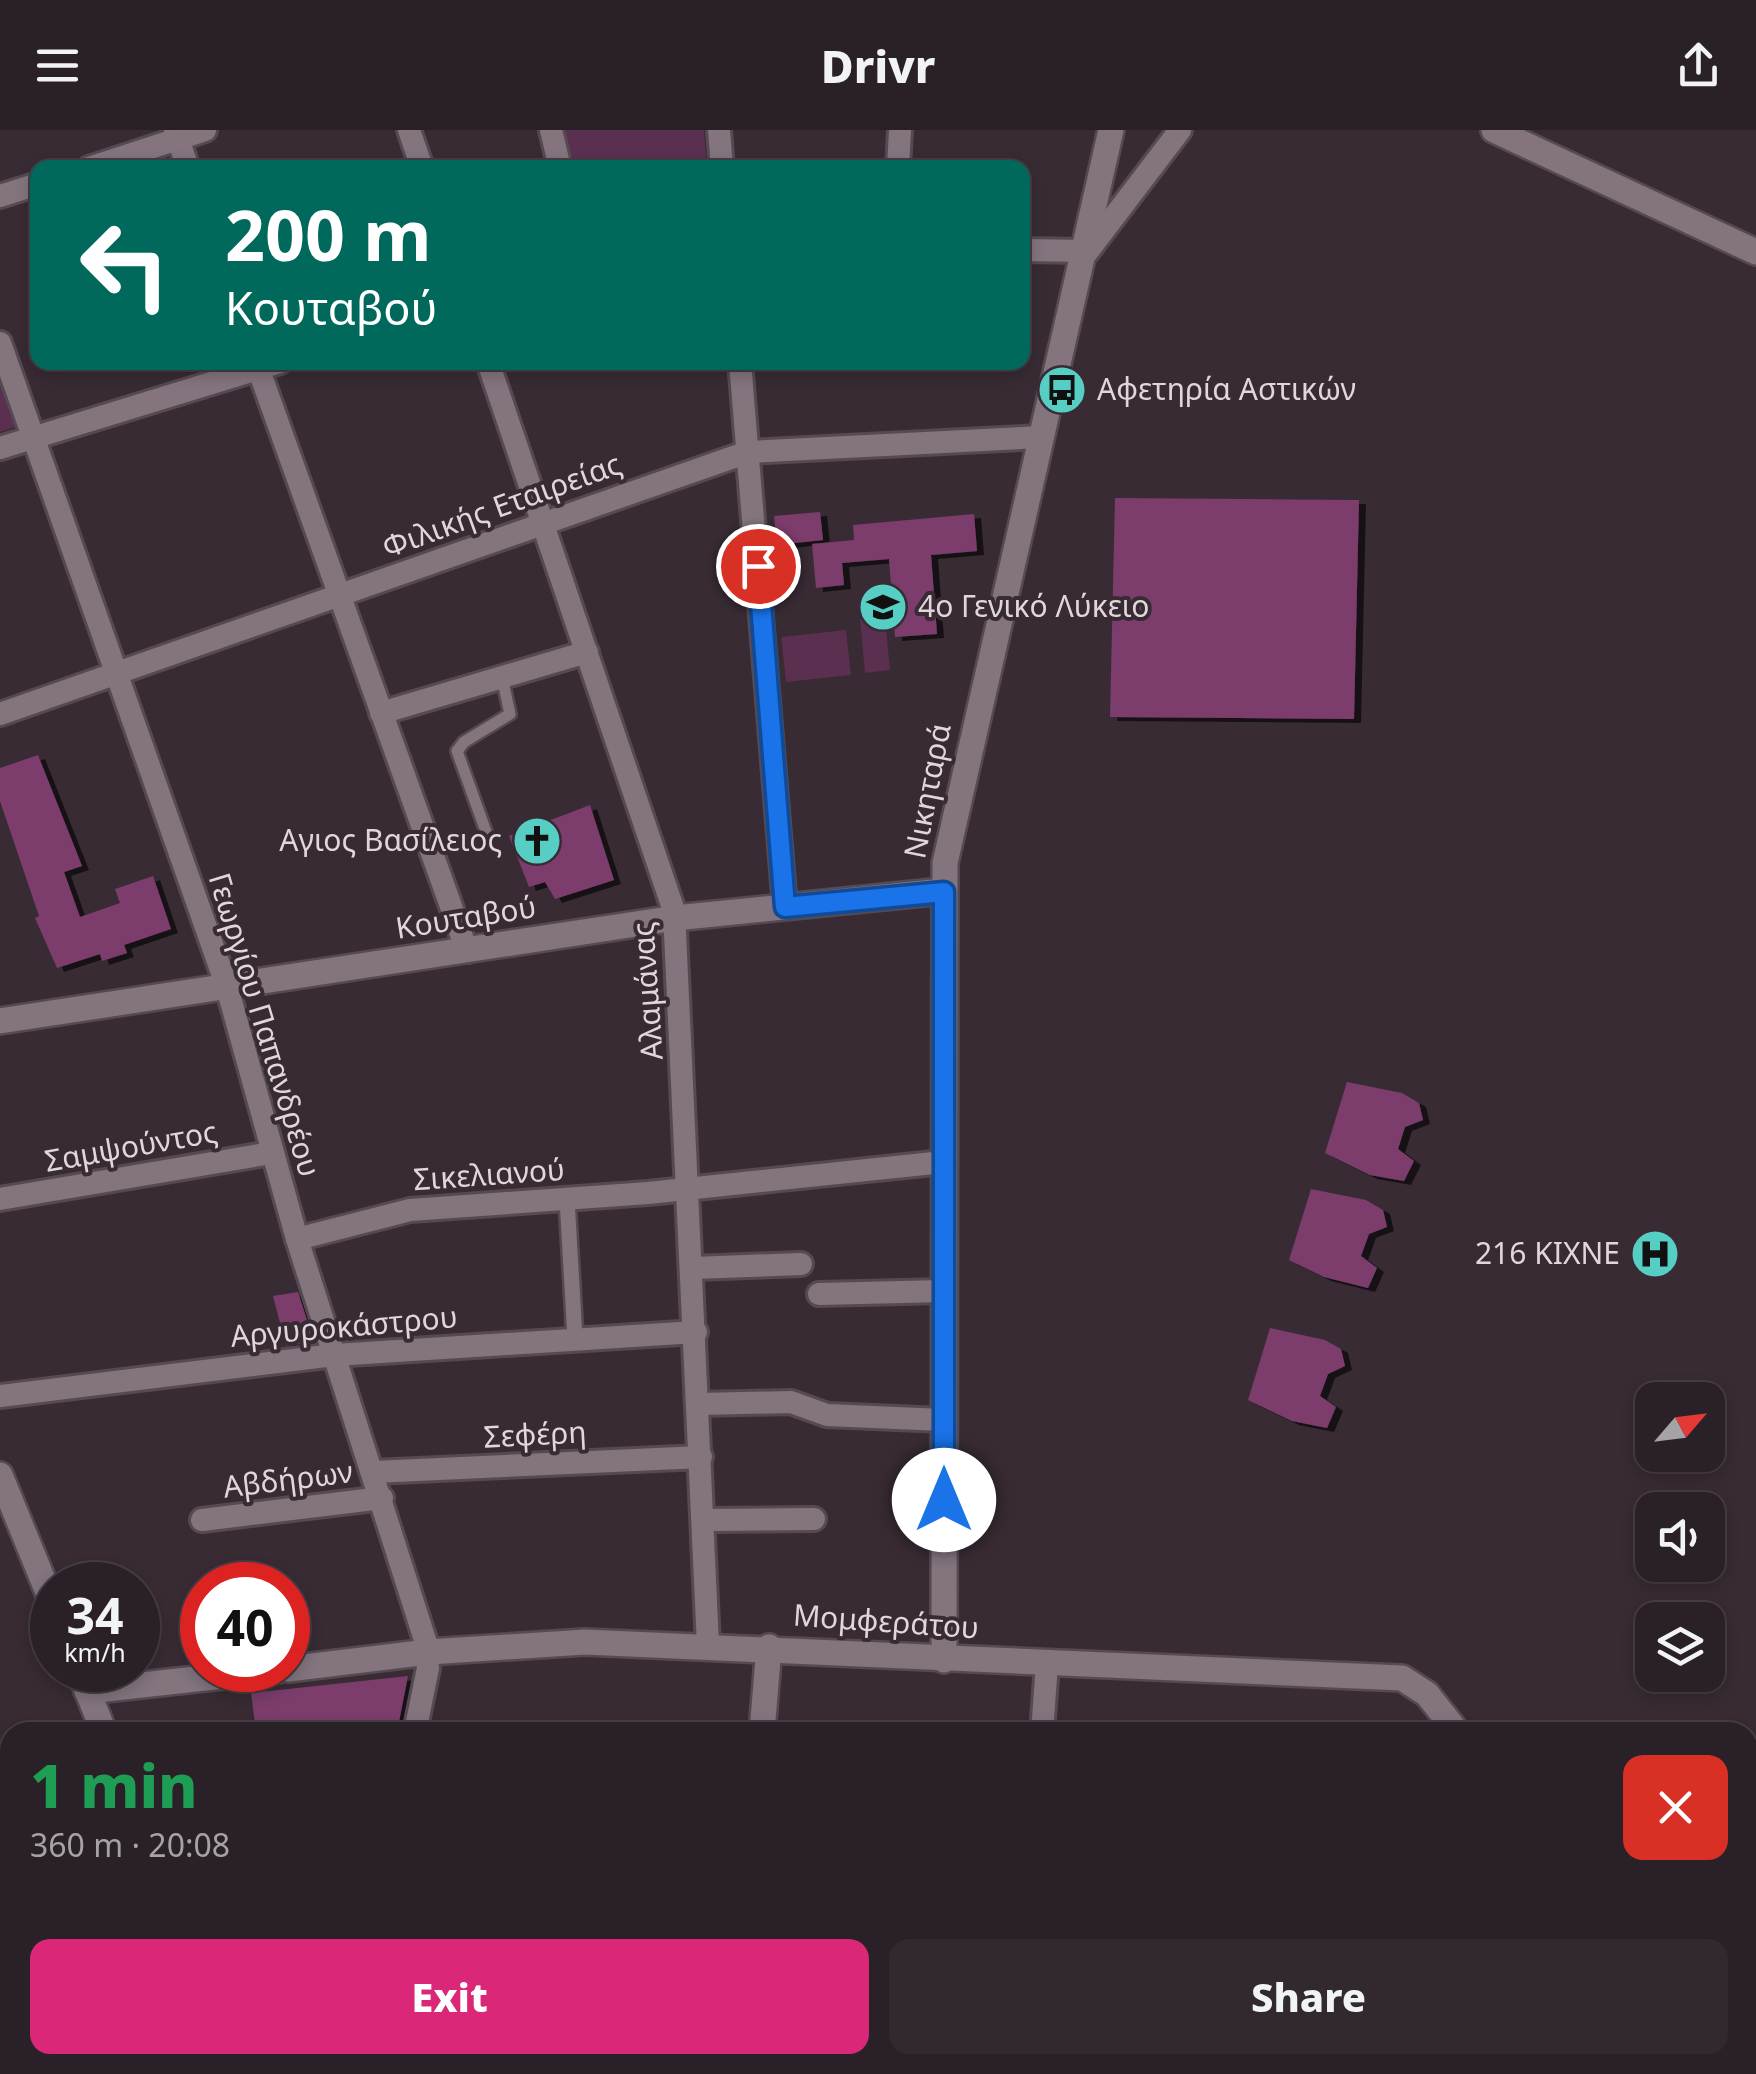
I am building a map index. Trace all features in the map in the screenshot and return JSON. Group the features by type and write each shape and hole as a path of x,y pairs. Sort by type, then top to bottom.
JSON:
{"street":[{"path":"109,160 176,134 205,130"},
{"path":"409,130 419,160"},
{"path":"552,130 558,160"},
{"path":"719,130 721,160"},
{"path":"898,160 900,130"},
{"name":"Νικηταρά","path":"944,1660 944,892 955,806 1110,130"},
{"path":"1030,250 1084,253 1099,242 1180,130"},
{"path":"1494,130 1756,252"},
{"path":"176,134 185,160"},
{"path":"0,196 30,187"},
{"name":"Γεωργίου Παπανδρέου","path":"0,343 120,674 227,987 297,1240 382,1498 428,1652 417,1722"},
{"path":"0,448 249,370"},
{"path":"267,370 339,596 467,951"},
{"name":"Αλαμάνας","path":"491,370 675,918 708,1645"},
{"path":"741,370 785,907"},
{"name":"Φιλικής Εταιρείας","path":"0,714 748,452 1041,437"},
{"path":"381,713 587,652"},
{"name":"Κουταβού","path":"0,1022 675,918 944,892"},
{"name":"Σαμψούντος","path":"0,1199 271,1153"},
{"name":"Σικελιανού","path":"297,1240 410,1210 689,1189 943,1162"},
{"path":"567,1199 575,1338"},
{"path":"693,1268 801,1264"},
{"path":"820,1294 943,1291"},
{"name":"Αργυροκάστρου","path":"0,1396 334,1355 696,1332"},
{"path":"698,1404 791,1402 827,1415 944,1420"},
{"name":"Σεφέρη","path":"373,1472 701,1457"},
{"path":"0,1474 36,1562"},
{"name":"Αβδήρων","path":"202,1520 382,1498"},
{"path":"704,1520 814,1518"},
{"name":"Μομφεράτου","path":"310,1666 428,1652 585,1642 769,1647 944,1660 1402,1678 1427,1694 1449,1722"},
{"path":"763,1722 769,1647"},
{"path":"1043,1722 1047,1664"},
{"path":"88,1692 100,1722"}],"lane":[{"path":"488,837 457,751 464,742 510,714 502,678"}],"shaded area":[{"path":"560,130 704,130 706,160 566,160"},
{"path":"0,375 18,426 0,432"},
{"path":"885,616 890,670 865,673 860,619"},
{"path":"846,630 851,675 786,682 781,637"}],"building":[{"path":"1115,498 1359,500 1354,719 1110,717"},
{"path":"820,512 823,540 777,545 774,516"},
{"path":"974,514 977,551 931,555 937,634 895,637 889,559 842,563 844,585 816,588 812,544 854,540 853,525"},
{"path":"38,755 82,866 64,872 80,917 120,903 115,889 153,876 171,929 124,945 127,953 102,961 100,954 57,968 35,918 39,916 0,801 0,768"},
{"path":"590,805 614,880 555,899 545,882 529,887 509,836"},
{"path":"1347,1082 1402,1093 1419,1103 1423,1120 1405,1127 1398,1149 1414,1161 1404,1181 1370,1175 1325,1153"},
{"path":"1311,1189 1366,1200 1383,1210 1387,1227 1369,1234 1361,1256 1377,1268 1368,1288 1324,1277 1289,1260"},
{"path":"298,1292 314,1342 286,1346 273,1296"},
{"path":"1270,1328 1325,1340 1341,1349 1345,1366 1328,1374 1320,1396 1336,1407 1327,1428 1292,1421 1248,1400"},
{"path":"408,1676 399,1722 255,1722 251,1693 310,1692 310,1687"}],"place":[{"name":"Αφετηρία Αστικών","path":"1062,390"},
{"name":"4ο Γενικό Λύκειο","path":"883,607"},
{"name":"Αγιος Βασίλειος","path":"537,841"},
{"name":"216 ΚΙΧΝΕ","path":"1655,1254"}],"route":[{"path":"758,566 785,907 944,892 944,1500"}]}
